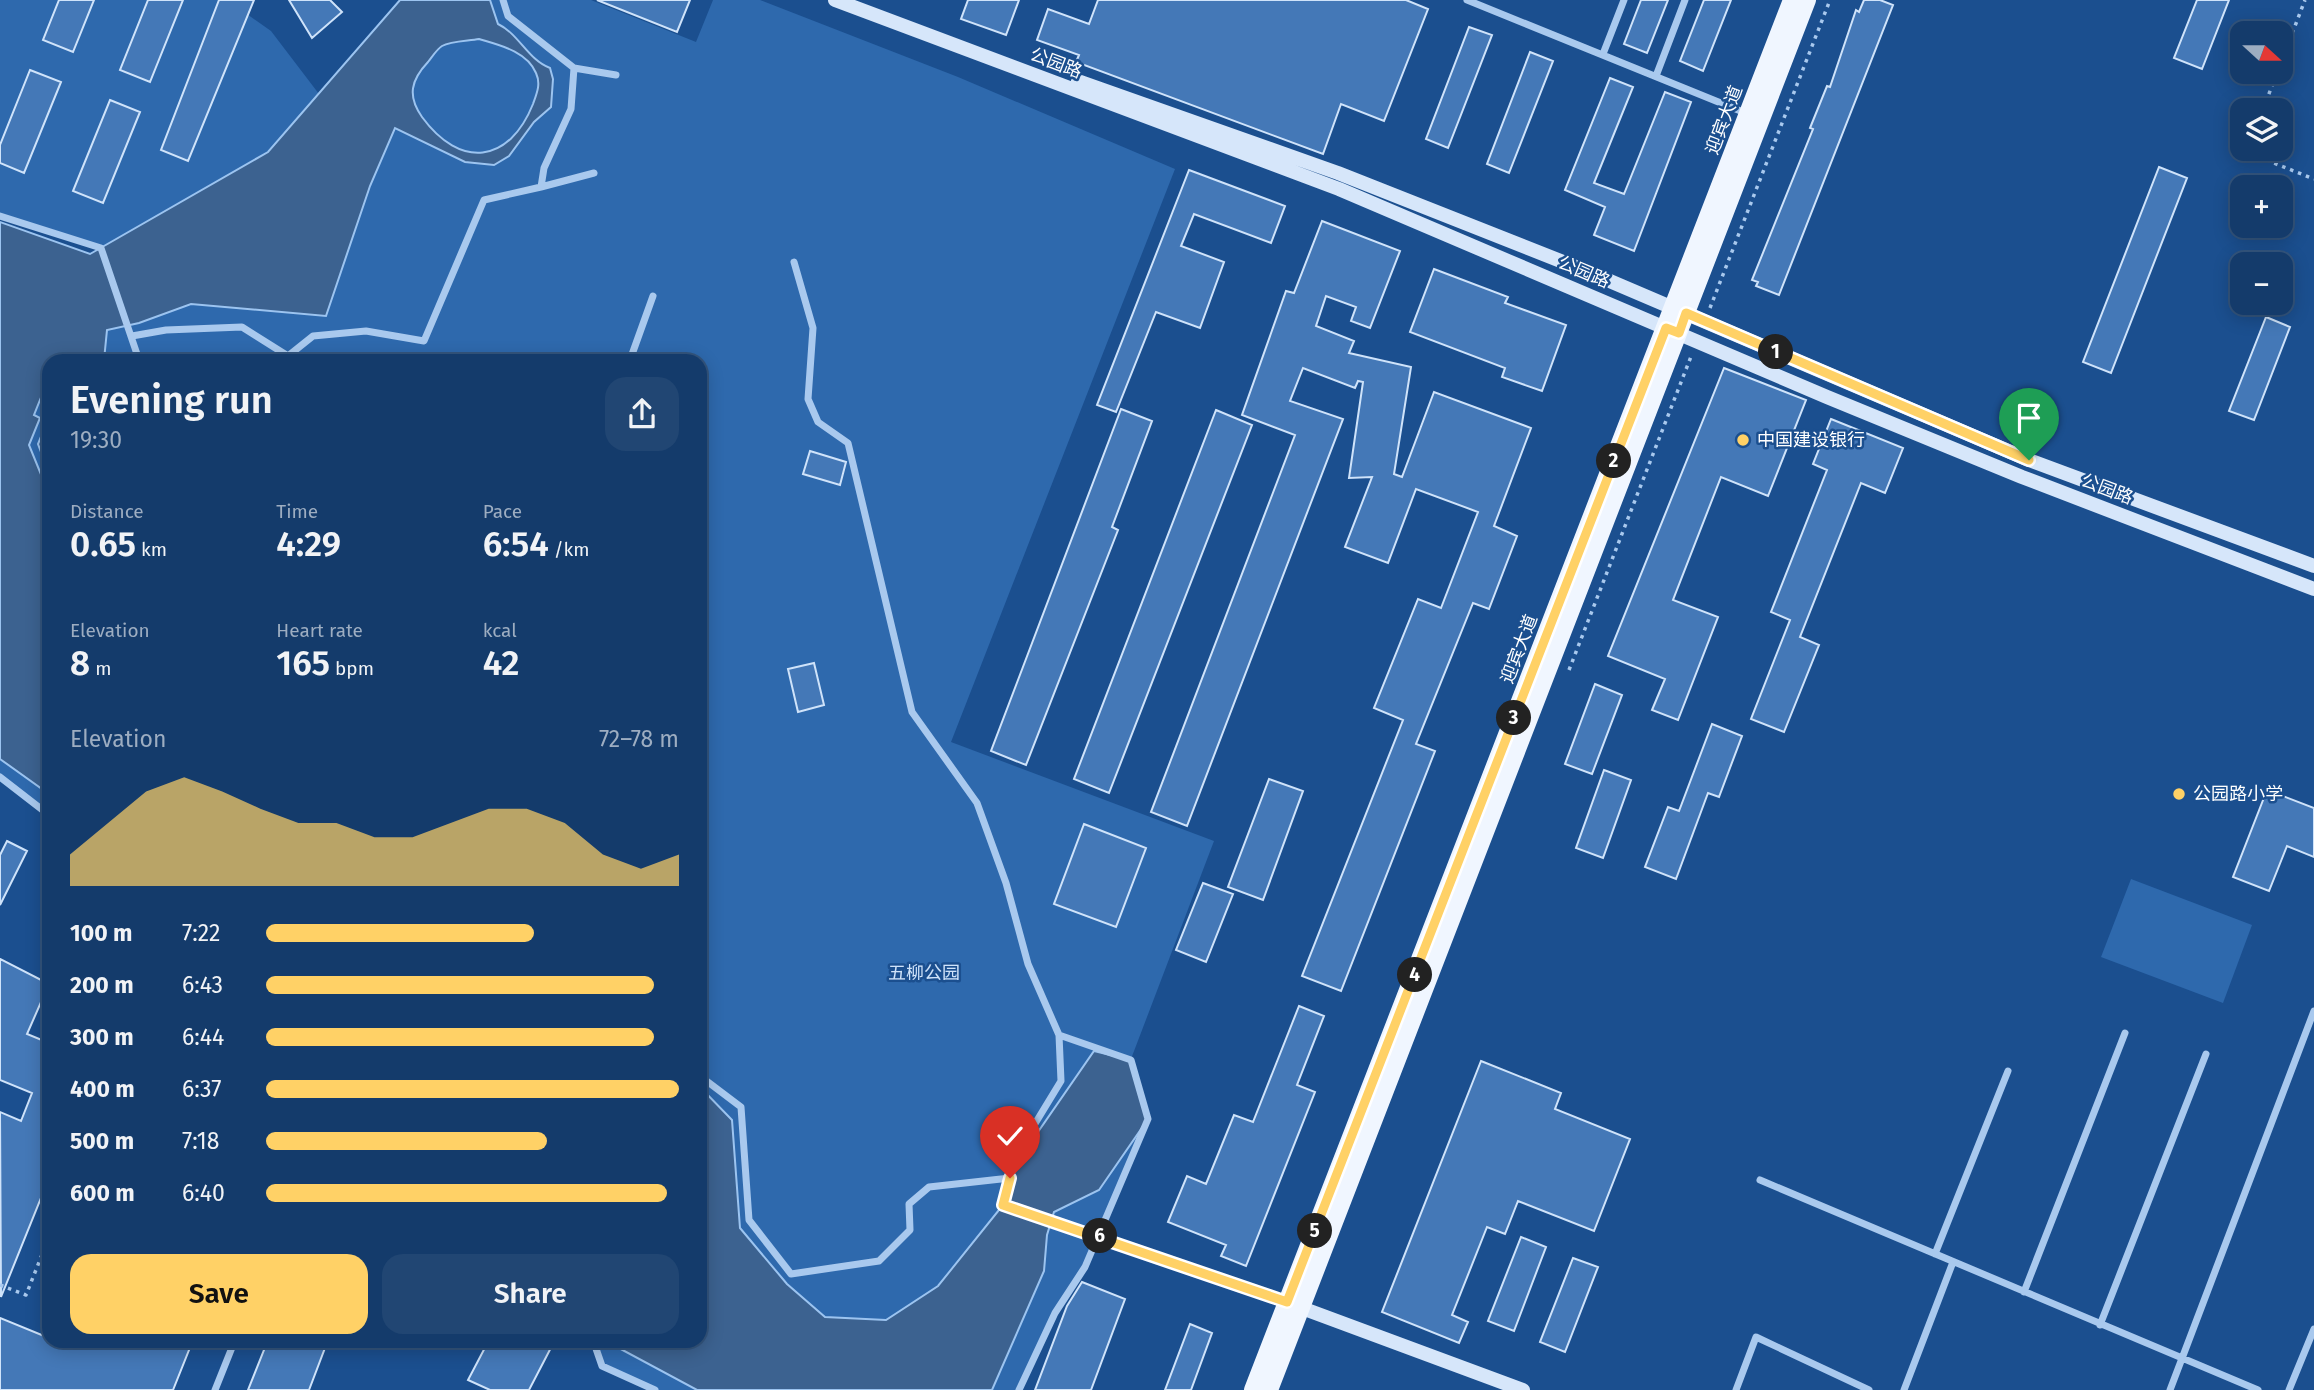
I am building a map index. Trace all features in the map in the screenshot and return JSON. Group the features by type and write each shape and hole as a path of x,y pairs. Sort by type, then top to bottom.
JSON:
{"main road":[{"name":"迎宾大道","path":"1680,310 1792,0"},
{"name":"迎宾大道","path":"1253,1390 1294,1305 1672,330 1807,0"},
{"name":"迎宾大道","path":"1269,1390 1294,1305"}],"street":[{"path":"503,0 508,16 574,68 616,75"},
{"name":"公园路","path":"835,0 1339,189 2022,477 2314,589"},
{"path":"860,0 1338,173 1680,310 2029,460 2314,566"},
{"path":"1466,0 1749,114"},
{"path":"1603,54 1624,0"},
{"path":"1656,76 1685,0"},
{"path":"541,187 544,168 571,109 574,68"},
{"path":"290,354 313,336 366,331 424,341 484,200 594,173"},
{"path":"0,216 100,248 137,354"},
{"path":"794,262 813,328 808,399 818,422 848,443 912,712 977,803 1006,883 1028,964 1059,1035 1061,1082 1019,1150 1003,1205 1098,1235"},
{"path":"632,354 653,296"},
{"path":"132,336 166,330 242,327 285,354"},
{"path":"0,777 42,810"},
{"path":"2170,1390 2314,1010"},
{"path":"2024,1292 2125,1033"},
{"path":"1019,1390 1055,1313 1085,1266 1148,1119 1130,1060 1059,1035"},
{"path":"2101,1325 2206,1054"},
{"path":"1935,1254 2008,1071"},
{"path":"707,1081 741,1107 749,1220 791,1274 879,1261 910,1230 909,1205 929,1187 1010,1178"},
{"path":"1760,1180 2258,1390"},
{"path":"1904,1390 1953,1262"},
{"path":"1294,1305 1523,1390"},
{"path":"2289,1390 2314,1329"},
{"path":"1736,1390 1756,1338 1869,1390"},
{"path":"215,1390 232,1348"},
{"path":"596,1348 602,1366 655,1390"}],"path":[{"path":"2293,31 2305,0"},
{"path":"2269,161 2314,179"},
{"path":"1098,1235 1294,1305"},
{"path":"0,1285 26,1295 42,1255"}],"green space":[{"name":"五柳公园","path":"0,0 227,0 271,31 319,94 400,0 591,0 696,42 713,0 760,0 958,77 1175,169 951,742 1214,841 1131,1059 1148,1119 1085,1267 1055,1313 1019,1390 655,1390 602,1366 596,1348 707,1348 707,354 42,354 42,807 0,777 0,222 90,254 100,249 0,216"},
{"path":"2131,879 2252,925 2223,1003 2101,957"}],"shaded area":[{"path":"400,0 490,0 498,24 512,34 536,59 550,68 553,79 551,107 534,122 509,156 494,165 465,162 395,128 370,186 326,316 191,304 139,323 107,330 105,354 42,354 42,395 34,415 40,418 29,445 42,477 42,789 0,759 0,222 90,254 268,152","holes":["479,39 512,50 532,65 538,89 523,124 511,139 497,148 483,152 467,152 437,134 417,109 413,95 418,75 436,51 455,42"]},
{"path":"42,434 42,455 38,444"},
{"path":"1094,1051 1131,1060 1148,1119 1099,1190 1054,1212 1047,1235 1044,1271 992,1390 697,1390 619,1348 707,1348 707,1094 732,1120 740,1228 787,1284 825,1317 886,1320 938,1286 1003,1205 1013,1168"}],"building":[{"path":"59,0 94,0 73,52 43,40"},
{"path":"148,0 183,0 150,82 120,70"},
{"path":"219,0 254,0 188,161 161,150"},
{"path":"289,0 330,0 342,12 312,38"},
{"path":"597,0 690,0 677,32"},
{"path":"968,0 1019,0 1006,35 961,19"},
{"path":"1098,0 1406,0 1428,9 1384,121 1341,104 1323,154 1076,62 1079,55 1037,40 1048,9 1089,24"},
{"path":"1641,0 1668,0 1647,53 1624,44"},
{"path":"1704,0 1731,0 1703,71 1680,61"},
{"path":"1864,0 1880,0 1893,5 1779,295 1756,286 1758,282 1752,280 1813,129 1810,128 1827,86 1830,87 1856,10 1859,12"},
{"path":"2197,0 2229,0 2202,69 2174,58"},
{"path":"1469,27 1492,35 1448,148 1426,139"},
{"path":"1530,52 1553,61 1509,173 1487,164"},
{"path":"30,70 61,82 24,173 0,163 0,145"},
{"path":"1610,78 1633,87 1594,183 1624,194 1665,92 1691,102 1634,251 1594,235 1605,207 1565,190"},
{"path":"110,100 140,112 103,203 73,191"},
{"path":"2159,167 2187,178 2111,373 2083,362"},
{"path":"1189,170 1285,206 1271,243 1194,214 1181,246 1224,262 1200,328 1156,312 1116,412 1097,405"},
{"path":"1322,221 1400,251 1370,328 1351,321 1356,307 1326,296 1316,326 1354,341 1349,353 1411,367 1394,474 1402,477 1434,392 1531,428 1494,526 1517,536 1489,609 1473,603 1416,744 1435,751 1341,991 1302,976 1403,720 1374,708 1418,599 1441,608 1478,512 1416,489 1388,563 1345,547 1372,477 1349,478 1363,382 1358,381 1355,388 1303,368 1290,401 1343,419 1187,826 1151,812 1295,435 1242,415 1286,291 1294,293"},
{"path":"1434,269 1508,297 1505,303 1566,325 1542,391 1502,377 1505,368 1410,332"},
{"path":"2266,317 2290,327 2254,420 2229,411"},
{"path":"1724,368 1806,400 1768,496 1721,477 1673,600 1718,617 1678,720 1652,710 1665,679 1608,656"},
{"path":"1121,409 1152,421 1112,527 1118,530 1026,765 991,751"},
{"path":"1216,410 1252,425 1109,793 1074,779"},
{"path":"1831,419 1903,448 1885,493 1861,483 1800,637 1819,645 1784,732 1751,719 1790,620 1771,612 1827,470 1813,464"},
{"path":"810,451 846,462 840,485 803,474"},
{"path":"814,663 824,705 798,712 788,669"},
{"path":"1595,684 1622,695 1592,774 1565,764"},
{"path":"1712,724 1742,736 1719,797 1708,793 1676,879 1645,867 1668,807 1679,811"},
{"path":"1604,770 1631,780 1603,858 1576,848"},
{"path":"1269,779 1303,791 1263,900 1228,887"},
{"path":"2267,790 2314,808 2314,857 2287,846 2269,891 2233,877"},
{"path":"1084,824 1146,848 1116,927 1054,904"},
{"path":"7,841 27,851 0,905 0,855"},
{"path":"1203,883 1233,894 1206,962 1176,950"},
{"path":"0,959 42,980 42,1000 27,1034 42,1040 42,1195 1,1297 0,1112 21,1121 32,1093 0,1080"},
{"path":"1299,1006 1324,1016 1297,1085 1315,1092 1246,1266 1221,1256 1226,1245 1168,1222 1187,1176 1206,1184 1234,1115 1253,1122"},
{"path":"1481,1061 1561,1093 1555,1109 1630,1139 1594,1231 1518,1201 1505,1234 1487,1227 1452,1315 1468,1322 1459,1343 1382,1312"},
{"path":"1521,1237 1546,1247 1514,1331 1488,1321"},
{"path":"1573,1258 1598,1267 1565,1352 1540,1342"},
{"path":"1082,1282 1125,1299 1091,1390 1035,1390 1067,1306"},
{"path":"0,1318 42,1335 42,1348 190,1348 173,1390 0,1390"},
{"path":"1190,1324 1212,1333 1191,1390 1165,1390"},
{"path":"265,1348 325,1348 309,1390 248,1390"},
{"path":"485,1348 551,1348 529,1390 490,1390 468,1380"}],"place":[{"name":"中国建设银行","path":"1743,440"},
{"name":"公园路小学","path":"2179,794"}],"route":[{"path":"1010,1178 1003,1205 1098,1235 1287,1302 1666,328 1679,333 1686,313 2029,460"}]}
